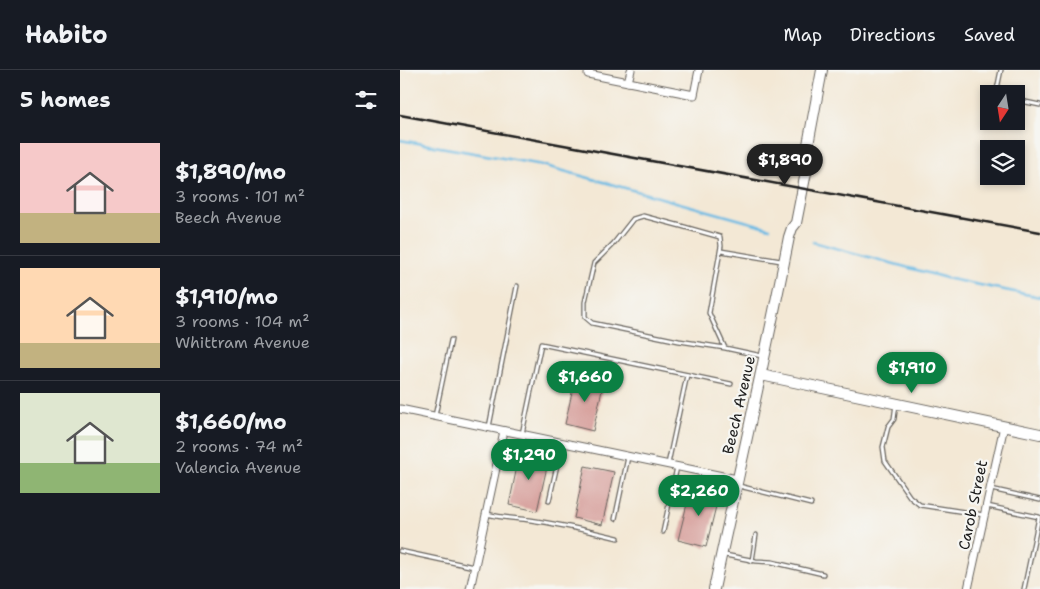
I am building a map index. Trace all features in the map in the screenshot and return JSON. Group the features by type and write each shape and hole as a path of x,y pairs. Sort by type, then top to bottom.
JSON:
{"main road":[{"name":"Beech Avenue","path":"714,589 765,357 790,233 790,222 804,155 807,150 822,70"},
{"path":"761,375 1040,434"}],"street":[{"path":"628,82 631,70"},
{"path":"588,74 694,95 699,70"},
{"path":"400,409 668,465 737,482"},
{"name":"Carob Street","path":"968,589 1004,426"},
{"path":"470,589 504,431"}],"lane":[{"path":"998,85 1001,70"},
{"path":"1025,102 1040,105"},
{"path":"725,348 709,313 722,241 720,237 643,216 633,219 614,243 594,263 584,302 585,317 592,323 765,357"},
{"path":"720,251 784,261"},
{"path":"489,427 517,286"},
{"path":"435,416 451,340"},
{"path":"522,434 541,344 731,384"},
{"path":"668,465 687,375"},
{"path":"896,404 894,419 888,428 883,447 885,461 910,497 920,506 984,516"},
{"path":"549,501 562,443"},
{"path":"616,519 629,457"},
{"path":"663,532 677,467"},
{"path":"737,482 811,504"},
{"path":"990,489 1040,500"},
{"path":"987,506 1039,517 1024,589"},
{"path":"486,514 567,526 618,538"},
{"path":"752,561 756,534"},
{"path":"400,551 475,567"},
{"path":"722,554 752,561 772,562 823,574"}],"building":[{"path":"576,375 604,381 593,431 565,424"},
{"path":"520,452 549,458 537,511 509,505"},
{"path":"585,466 614,472 602,525 574,518"},
{"path":"691,488 719,494 706,547 678,540"}],"waterway":[{"path":"400,140 542,165 770,228"},
{"path":"813,242 950,279 1040,297"}],"railway":[{"path":"400,115 1040,232"}]}
